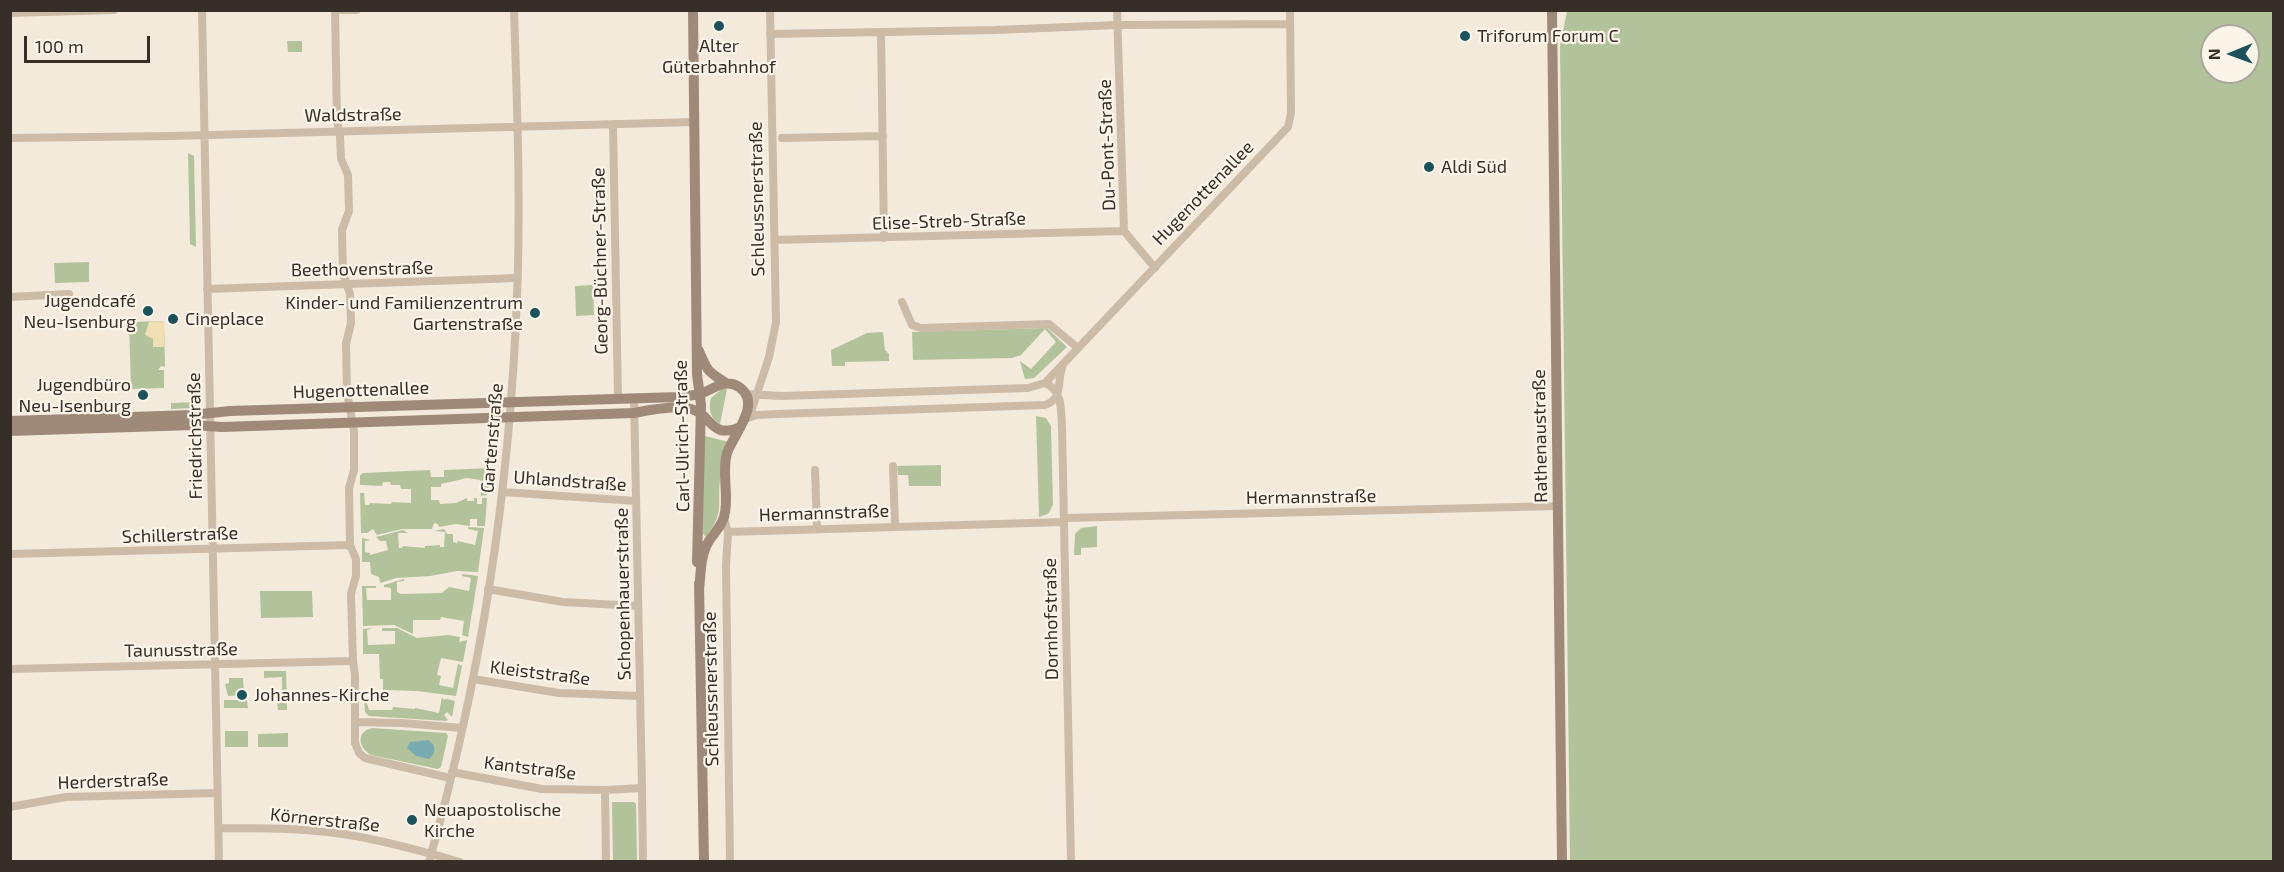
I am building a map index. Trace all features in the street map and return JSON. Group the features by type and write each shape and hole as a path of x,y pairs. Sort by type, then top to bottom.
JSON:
{"street":[{"path":"10,13 114,10"},
{"name":"Friedrichstraße","path":"202,10 219,861"},
{"name":"Kantstraße","path":"335,10 338,131 341,159 348,175 349,211 342,230 343,273 351,304 351,323 346,344 347,393 352,422 354,470 348,488 350,545 356,560 356,576 351,594 356,746 365,758 451,775 542,789 642,788"},
{"path":"342,10 357,10"},
{"name":"Gartenstraße","path":"430,858 473,679 502,492 518,279 519,184 514,10"},
{"name":"Carl-Ulrich-Straße","path":"693,10 697,374 701,394 697,551 704,861"},
{"name":"Schleussnerstraße","path":"751,397 760,385 769,357 776,322 770,10"},
{"name":"Du-Pont-Straße","path":"1117,10 1124,231 1155,268"},
{"name":"Hugenottenallee","path":"1045,383 1288,127 1291,113 1290,10"},
{"name":"Rathenaustraße","path":"1552,10 1562,861"},
{"path":"770,34 1118,25 1290,24"},
{"path":"881,32 884,238"},
{"name":"Waldstraße","path":"10,138 695,122"},
{"name":"Georg-Büchner-Straße","path":"613,124 618,399"},
{"path":"782,138 883,136"},
{"name":"Elise-Streb-Straße","path":"775,240 1124,231"},
{"name":"Beethovenstraße","path":"207,289 518,279"},
{"path":"10,297 69,294"},
{"path":"902,302 912,325 921,328 1048,324 1078,348"},
{"path":"698,348 712,376 727,384 735,385 751,397 1028,388 1045,383 1054,388 1058,395"},
{"path":"686,395 693,379 694,360 698,348"},
{"path":"1058,395 1062,367"},
{"name":"Hugenottenallee","path":"10,421 230,411 678,397 701,394 711,388 727,384"},
{"path":"701,409 704,397 711,388"},
{"name":"Hugenottenallee","path":"10,431 634,413 686,408 701,409 711,426 729,430 757,415 1041,405 1051,403 1058,395"},
{"name":"Dornhofstraße","path":"1058,395 1062,427 1071,861"},
{"path":"744,422 751,397"},
{"name":"Schopenhauerstraße","path":"634,398 643,861"},
{"name":"Hugenottenallee","path":"659,410 693,416 701,429"},
{"name":"Schleussnerstraße","path":"730,861 726,589 728,532 724,518 724,468 727,453 744,422"},
{"path":"893,466 895,526"},
{"path":"815,470 817,528"},
{"name":"Uhlandstraße","path":"502,492 636,501"},
{"name":"Hermannstraße","path":"728,532 1558,506"},
{"name":"Schleussnerstraße","path":"699,590 703,553 708,541 724,518"},
{"name":"Schillerstraße","path":"10,554 350,545"},
{"path":"488,589 563,602 638,606"},
{"name":"Taunusstraße","path":"10,669 352,661"},
{"name":"Kleiststraße","path":"473,679 559,693 640,696"},
{"path":"355,722 462,728"},
{"path":"605,790 606,861"},
{"name":"Herderstraße","path":"10,807 74,796 218,793"},
{"name":"Körnerstraße","path":"219,828 324,831 391,843 430,858 460,861"}],"green space":[{"path":"1567,11 2273,11 2273,861 1570,861 1560,46"},
{"path":"287,41 302,41 302,52 288,52"},
{"path":"188,153 194,156 196,247 190,244"},
{"path":"89,262 89,282 55,283 54,263"},
{"path":"593,285 594,315 576,316 575,286"},
{"path":"164,321 165,367 161,366 158,370 164,370 164,388 131,389 129,322"},
{"path":"1047,328 1067,347 1034,378 1025,379 1020,361 1031,369 1056,342 1045,329 1021,355 1012,358 913,360 912,332"},
{"path":"883,332 889,361 845,362 845,366 832,366 831,350 867,333"},
{"path":"722,389 727,389 720,424 712,416 710,406 711,398"},
{"path":"199,402 194,408 171,409 171,403"},
{"path":"1036,416 1046,418 1051,426 1053,505 1048,514 1039,517"},
{"path":"705,436 729,442 720,479 718,515 706,537 703,534"},
{"path":"941,465 941,486 909,486 908,475 898,475 897,466"},
{"path":"492,468 487,495 481,496 480,480 467,478 441,484 441,487 431,487 431,500 439,500 440,504 456,503 467,498 467,501 474,501 474,498 477,498 477,504 482,504 482,498 487,498 485,526 477,526 477,519 470,519 470,526 456,524 439,527 434,523 432,529 402,529 377,535 373,529 367,533 361,533 360,493 364,493 365,505 370,503 391,504 392,502 411,503 411,489 401,489 400,485 391,485 390,482 383,482 382,486 360,485 360,475 363,473 430,470 431,477 444,477 444,470"},
{"path":"1097,526 1097,547 1081,548 1081,555 1074,555 1075,534 1081,528"},
{"path":"468,527 484,528 478,572 457,571 430,576 396,578 380,583 379,577 371,574 370,562 362,562 362,538 371,540 365,541 365,552 370,555 388,550 386,541 380,541 376,537 403,530 408,533 398,533 399,548 403,546 425,548 425,546 440,545 444,547 445,532 434,531 444,529 447,534 453,534 453,542 475,545 478,531 468,529"},
{"path":"462,574 478,576 468,637 462,635 464,621 441,617 440,620 413,620 413,634 394,625 363,626 362,586 376,586 376,588 366,588 367,600 391,600 391,588 384,587 384,585 404,579 404,581 397,582 397,592 401,594 442,593 449,587 469,591 471,578 462,576"},
{"path":"260,591 312,591 313,617 261,618"},
{"path":"373,628 367,630 368,645 395,644 395,631 382,631 382,628 397,628 417,638 448,635 460,637 459,642 467,640 463,662 441,658 437,675 441,676 439,685 453,688 458,664 462,666 456,696 383,690 379,654 363,654 363,629"},
{"path":"264,671 286,671 287,710 278,710 277,701 282,701 282,677 264,678"},
{"path":"229,678 243,678 244,695 228,696 225,684 229,683"},
{"path":"442,697 444,700 455,701 452,717 447,712 444,715 448,720 446,721 369,716 365,712 364,700 369,710 392,710 393,707 415,708 439,713"},
{"path":"224,700 247,700 248,708 224,708"},
{"path":"372,728 446,733 448,736 441,767 438,769 371,755 364,748 361,736"},
{"path":"225,731 248,731 248,747 225,747"},
{"path":"288,733 288,747 258,747 258,734"},
{"path":"612,802 634,802 636,804 637,861 613,861"}],"sand":[{"path":"164,321 164,347 153,347 153,339 145,335 149,322"}],"water":[{"path":"428,740 434,748 429,759 416,756 407,748 410,742"}],"place":[{"name":"Alter Güterbahnhof","path":"719,26"},
{"name":"Triforum Forum C","path":"1465,36"},
{"name":"Aldi Süd","path":"1429,167"},
{"name":"Jugendcafé Neu-Isenburg","path":"148,311"},
{"name":"Kinder- und Familienzentrum Gartenstraße","path":"535,313"},
{"name":"Cineplace","path":"173,319"},
{"name":"Jugendbüro Neu-Isenburg","path":"143,395"},
{"name":"Johannes-Kirche","path":"242,695"},
{"name":"Neuapostolische Kirche","path":"412,820"}]}
